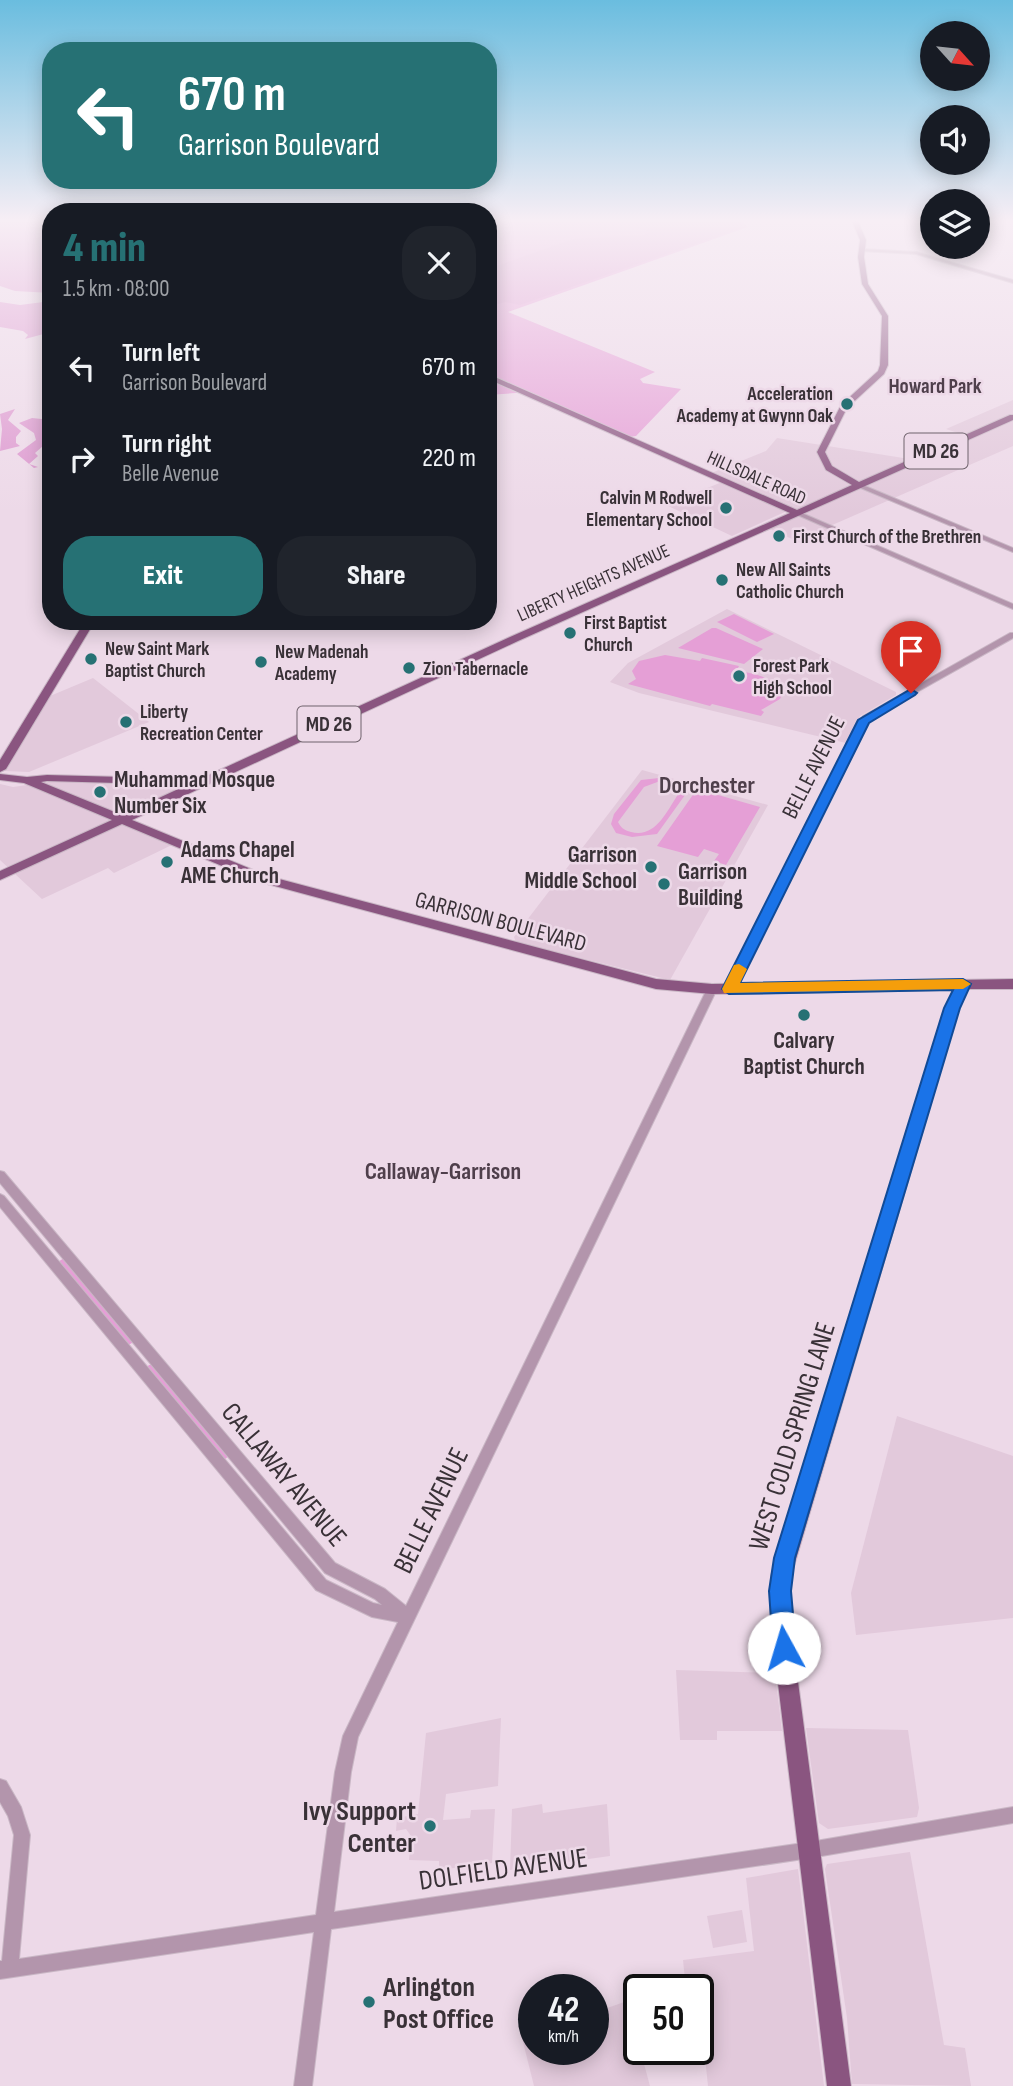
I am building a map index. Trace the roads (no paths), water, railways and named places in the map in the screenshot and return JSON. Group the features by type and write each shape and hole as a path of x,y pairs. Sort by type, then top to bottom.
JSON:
{"main road":[{"path":"858,485 829,468 821,451 844,407 881,372 884,365 885,318"},
{"name":"HILLSDALE ROAD","path":"497,380 795,512"},
{"name":"LIBERTY HEIGHTS AVENUE","path":"0,876 795,512 1013,417"},
{"path":"0,769 85,630"},
{"name":"GARRISON BOULEVARD","path":"0,777 26,780 277,883 675,987 729,989 1013,984"},
{"path":"26,780 47,778 177,783 209,780"},
{"name":"WEST COLD SPRING LANE","path":"839,2086 780,1605 783,1567 952,1008 963,984"}],"street":[{"path":"858,485 1013,549"},
{"name":"HILLSDALE ROAD","path":"795,512 1013,607"},
{"name":"BELLE AVENUE","path":"729,989 866,718 1013,635"},
{"name":"BELLE AVENUE","path":"303,2086 343,1772 351,1736 712,989"},
{"name":"CALLAWAY AVENUE","path":"0,1175 330,1568 380,1594 408,1616"},
{"name":"CALLAWAY AVENUE","path":"0,1199 321,1585 372,1610 408,1616"},
{"path":"0,1787 15,1813 22,1835 5,1969"},
{"name":"DOLFIELD AVENUE","path":"5,1969 810,1850 1013,1815"}],"place":[{"name":"Acceleration Academy at Gwynn Oak","path":"847,404"},
{"name":"Calvin M Rodwell Elementary School","path":"726,508"},
{"name":"First Church of the Brethren","path":"779,536"},
{"name":"New All Saints Catholic Church","path":"722,580"},
{"name":"First Baptist Church","path":"570,633"},
{"name":"New Saint Mark Baptist Church","path":"91,659"},
{"name":"New Madenah Academy","path":"261,662"},
{"name":"Zion Tabernacle","path":"409,668"},
{"name":"Forest Park High School","path":"739,676"},
{"name":"Liberty Recreation Center","path":"126,722"},
{"name":"Muhammad Mosque Number Six","path":"100,792"},
{"name":"Adams Chapel AME Church","path":"167,862"},
{"name":"Garrison Middle School","path":"651,867"},
{"name":"Garrison Building","path":"664,884"},
{"name":"Calvary Baptist Church","path":"804,1015"},
{"name":"Ivy Support Center","path":"430,1826"},
{"name":"Arlington Post Office","path":"369,2002"}],"district":[{"name":"Howard Park","path":"935,386"},
{"name":"Dorchester","path":"707,785"},
{"name":"Callaway-Garrison","path":"443,1171"}]}
